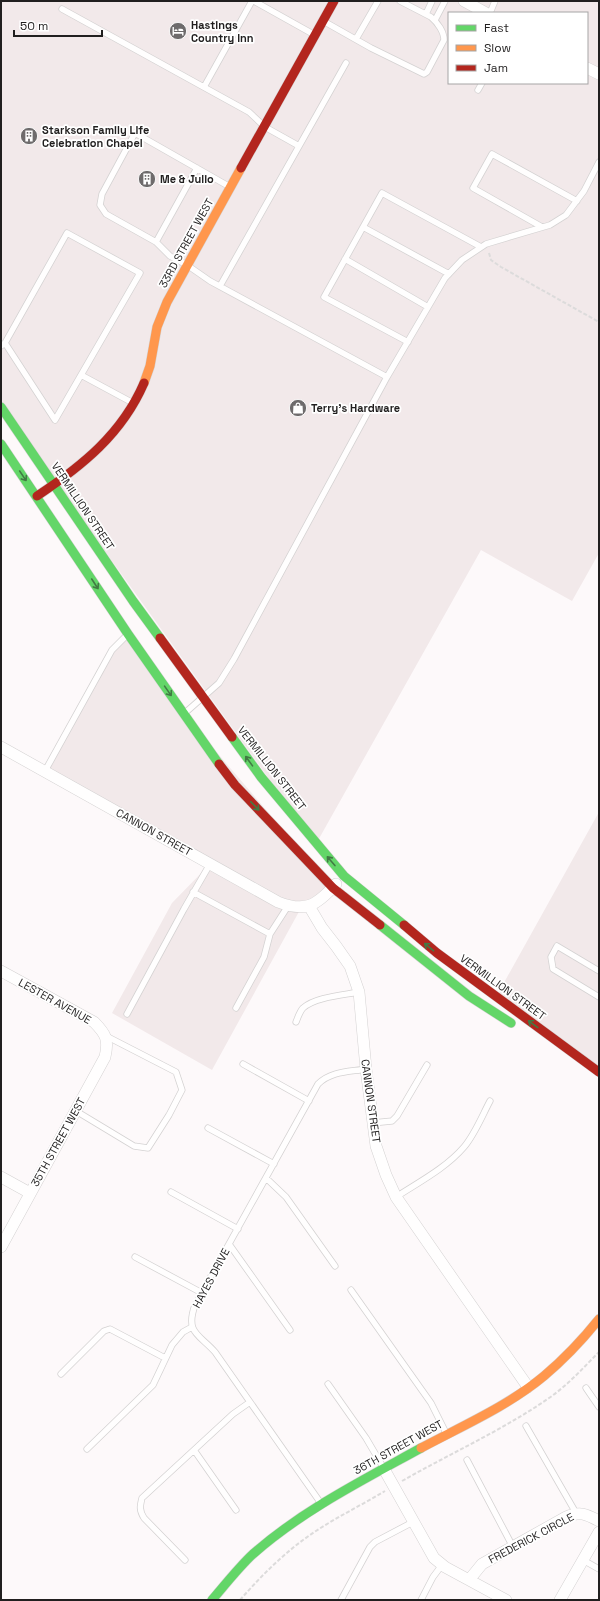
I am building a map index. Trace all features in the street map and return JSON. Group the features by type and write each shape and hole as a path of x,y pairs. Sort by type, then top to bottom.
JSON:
{"main road":[{"name":"33RD STREET WEST","path":"37,496 55,485 98,452 121,426 135,405 146,377 157,326 167,302 334,1"},
{"name":"VERMILLION STREET","path":"1,408 134,601 261,777 344,876 436,954 599,1072"},
{"path":"1,444 128,634 235,785 333,888 468,996 517,1026"},
{"name":"VERMILLION STREET","path":"537,1038 599,1072"},
{"name":"36TH STREET WEST","path":"212,1600 252,1555 295,1521 321,1504 507,1401 544,1376 583,1339 599,1319"}],"street":[{"path":"464,1 484,12"},
{"path":"588,68 599,74"},
{"name":"CANNON STREET","path":"1,746 278,902 297,908 309,906 322,928 350,966 359,992 366,1069 376,1146 386,1175 396,1197 528,1387"},
{"path":"309,906 320,901 344,876"},
{"name":"LESTER AVENUE","path":"1,971 94,1022 105,1036"},
{"name":"35TH STREET WEST","path":"1,1247 105,1057 108,1045 105,1036"},
{"path":"1,1177 30,1193"},
{"path":"384,1469 434,1558 442,1565 503,1599"},
{"name":"FREDERICK CIRCLE","path":"469,1580 482,1564 576,1513 589,1515 599,1521"},
{"path":"560,1600 599,1532"}],"lane":[{"path":"204,88 253,1 315,35"},
{"path":"356,39 378,1"},
{"path":"323,20 424,74 427,72 444,40 444,35 435,20 400,1"},
{"path":"426,14 432,1"},
{"path":"435,20 445,1"},
{"path":"490,12 495,1"},
{"path":"62,9 249,112 265,127 299,146"},
{"path":"220,286 346,63"},
{"path":"478,90 481,84"},
{"path":"230,187 135,133 102,194 100,205 106,214 156,242 170,256 220,286 387,377"},
{"path":"542,227 473,188 492,154 577,201"},
{"path":"184,714 204,698 219,683 234,659 387,377 428,306 449,274 462,260 484,246 550,224 566,215 577,201 599,162"},
{"path":"156,242 197,168"},
{"path":"408,342 324,297 382,193 484,246"},
{"path":"363,227 449,274"},
{"path":"67,233 140,273 55,420 3,345 67,233"},
{"path":"345,259 428,306"},
{"path":"81,375 135,405"},
{"path":"44,771 112,650 128,634"},
{"path":"127,1014 210,864"},
{"path":"194,892 270,934"},
{"path":"236,1008 264,957 270,934 288,906"},
{"path":"599,971 557,946 551,957 553,969 599,997"},
{"path":"296,1022 302,1009 308,1004 359,992"},
{"path":"76,1111 134,1146 148,1148 169,1115 182,1090 176,1072 105,1036"},
{"path":"243,1064 309,1100"},
{"path":"372,1123 392,1120 398,1116 427,1065"},
{"name":"HAYES DRIVE","path":"192,1327 191,1317 195,1305 318,1084 324,1078 333,1074 366,1069"},
{"path":"396,1197 450,1161 459,1152 465,1145 490,1101"},
{"path":"208,1128 274,1164"},
{"path":"266,1178 286,1197 334,1266"},
{"path":"171,1192 238,1229"},
{"path":"229,1244 290,1330"},
{"path":"135,1257 202,1294"},
{"path":"351,1290 431,1403 447,1434"},
{"path":"87,1448 152,1385 172,1345 183,1332 192,1327 198,1336 215,1352 321,1504"},
{"path":"61,1374 104,1331 110,1329 165,1358"},
{"path":"328,1384 366,1438 384,1469"},
{"path":"586,1388 599,1407"},
{"path":"185,1560 144,1518 140,1512 142,1498 233,1414 250,1402"},
{"path":"526,1426 576,1513"},
{"path":"194,1450 236,1510"},
{"path":"467,1460 513,1547"},
{"path":"341,1600 370,1547 375,1542 413,1522"},
{"path":"583,1560 599,1569"},
{"path":"421,1600 433,1577 442,1565"}],"path":[{"path":"484,246 491,260 501,267 599,322"},
{"path":"240,1600 254,1584 286,1554 311,1535 394,1486 494,1431 550,1397 576,1376 599,1352"}],"shaded area":[{"path":"1,1 599,1 599,553 572,601 481,550 316,844 1,407"},
{"path":"128,634 184,714 333,888 301,908 212,1070 112,1013 172,903 210,864 45,771 112,650"},
{"path":"599,812 599,1072 496,997"}],"traffic: fast":[{"path":"1,407 133,601 160,638"},
{"path":"1,444 128,634 219,764"},
{"path":"232,737 261,777 344,876 404,925"},
{"path":"380,925 469,996 511,1023"},
{"path":"212,1600 253,1554 292,1523 334,1496 421,1448"}],"traffic: slow":[{"path":"144,383 150,366 157,327 167,302 241,168"},
{"path":"421,1448 484,1415 530,1387 566,1356 599,1319"}],"traffic: jam":[{"path":"241,168 334,1"},
{"path":"37,496 70,473 99,447 124,418 144,383"},
{"path":"160,638 232,737"},
{"path":"219,764 235,785 333,888 380,925"},
{"path":"404,925 437,953 599,1072"}],"place":[{"name":"Hastings Country Inn","path":"178,31"},
{"name":"Starkson Family Life Celebration Chapel","path":"29,136"},
{"name":"Me & Julio","path":"147,179"},
{"name":"Terry's Hardware","path":"298,408"}]}
